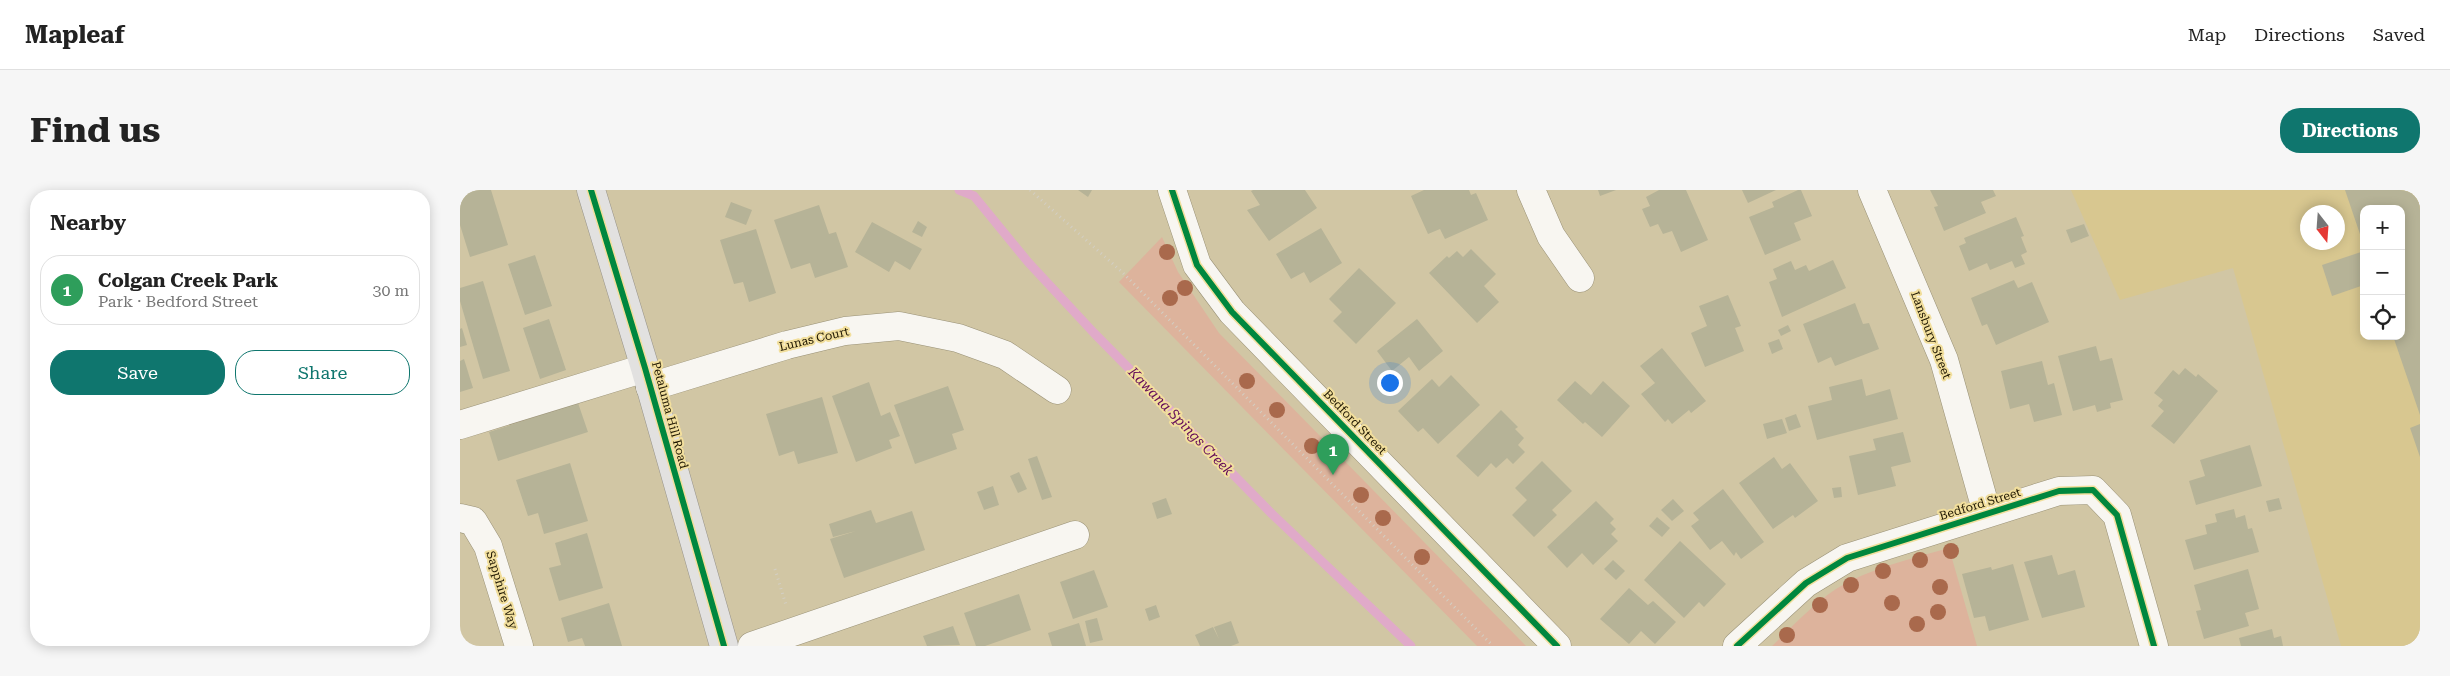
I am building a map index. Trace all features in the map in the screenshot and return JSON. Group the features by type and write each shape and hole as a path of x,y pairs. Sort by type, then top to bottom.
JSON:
{"main road":[{"name":"Petaluma Hill Road","path":"591,190 648,377 724,646"}],"street":[{"name":"Bedford Street","path":"1172,190 1198,265 1232,312 1558,646"},
{"path":"1531,190 1551,236 1580,278"},
{"name":"Lansbury Street","path":"1872,190 1944,360 1986,514"},
{"name":"Lunas Court","path":"460,425 648,377 845,330 899,326 958,338 1005,355 1057,390"},
{"name":"Bedford Street","path":"1736,646 1806,583 1847,558 2058,492 2093,490 2117,515 2154,646"},
{"name":"Sapphire Way","path":"460,518 473,521 488,546 518,646"},
{"path":"752,646 1075,535"}],"path":[{"path":"1030,190 1122,272 1493,646"}],"shaded area":[{"path":"2071,190 2420,190 2420,646 2341,646 2233,268 2120,300"},
{"path":"1162,237 1178,272 1219,333 1526,646 1477,646 1119,282"},
{"path":"1949,548 1977,646 1772,646 1803,616 1836,589 1863,575"}],"building":[{"path":"460,190 491,190 508,245 470,257 460,225"},
{"path":"1078,190 1092,190 1088,197"},
{"path":"1305,190 1317,208 1269,241 1247,210 1260,205 1251,191"},
{"path":"1424,190 1469,190 1471,195 1476,193 1488,220 1445,239 1440,229 1428,234 1411,196"},
{"path":"1598,190 1616,190 1600,196"},
{"path":"1659,190 1686,190 1708,240 1681,252 1672,231 1663,234 1658,224 1650,227 1642,209 1650,206 1646,197"},
{"path":"1742,190 1776,190 1748,203"},
{"path":"1801,190 1812,216 1794,223 1801,240 1765,255 1749,217 1774,207 1772,202"},
{"path":"1930,190 1993,190 1996,196 1981,202 1986,213 1944,231 1934,207 1938,206"},
{"path":"2345,190 2420,190 2420,415 2394,340 2405,340 2405,205 2360,205 2360,234"},
{"path":"731,202 752,210 746,225 725,217"},
{"path":"819,205 829,234 836,232 848,267 815,278 810,263 791,269 774,220"},
{"path":"2016,217 2024,236 2021,237 2027,252 2021,255 2025,264 2015,268 2012,261 1990,270 1987,263 1969,271 1959,246 1966,243 1964,238"},
{"path":"918,221 927,227 922,237 912,232"},
{"path":"872,222 922,249 910,270 895,261 889,272 855,252"},
{"path":"2084,224 2089,236 2071,243 2066,230"},
{"path":"1321,228 1342,263 1310,283 1304,272 1291,279 1276,254"},
{"path":"756,229 776,293 749,302 743,282 734,284 720,240"},
{"path":"1471,249 1496,274 1484,286 1499,302 1477,323 1429,273 1447,256 1449,258 1457,251 1463,257"},
{"path":"2360,252 2360,286 2332,296 2322,265"},
{"path":"535,255 552,306 525,315 508,264"},
{"path":"1833,260 1846,288 1782,317 1769,282 1777,279 1773,269 1791,261 1795,270 1806,265 1809,271"},
{"path":"1359,268 1396,303 1356,344 1333,321 1342,312 1329,299"},
{"path":"2014,280 2018,288 2032,282 2049,322 1996,345 1987,324 1982,326 1971,298"},
{"path":"483,281 510,371 483,379 460,301 460,288"},
{"path":"1728,295 1741,326 1735,328 1744,351 1705,367 1691,333 1707,326 1699,306"},
{"path":"1855,303 1863,324 1869,323 1879,349 1835,366 1831,357 1818,363 1803,324"},
{"path":"549,319 566,370 540,379 523,328"},
{"path":"1417,319 1443,351 1419,371 1409,357 1392,371 1377,351"},
{"path":"1788,325 1791,331 1781,336 1778,330"},
{"path":"462,328 467,345 460,347 460,329"},
{"path":"1779,339 1783,349 1772,354 1768,343"},
{"path":"2096,346 2100,361 2112,358 2123,400 2110,403 2111,408 2097,412 2095,405 2073,411 2058,356"},
{"path":"1662,348 1706,401 1691,413 1689,410 1672,424 1668,419 1665,422 1641,394 1655,383 1640,366"},
{"path":"464,359 473,388 460,392 460,361"},
{"path":"2042,361 2048,385 2054,383 2062,415 2034,422 2029,404 2010,409 2001,371"},
{"path":"2185,368 2196,377 2198,374 2218,391 2174,444 2151,426 2164,411 2158,406 2163,400 2154,393 2173,370 2179,375"},
{"path":"1451,375 1480,405 1438,444 1423,428 1418,432 1398,411 1432,379 1439,387"},
{"path":"1862,379 1866,396 1890,389 1898,419 1817,440 1808,406 1832,400 1829,387"},
{"path":"1575,381 1591,395 1603,381 1630,406 1602,437 1585,422 1583,424 1557,400"},
{"path":"869,382 881,416 890,412 900,436 889,440 892,448 856,462 832,396"},
{"path":"948,386 964,430 952,434 957,449 915,464 894,405"},
{"path":"822,397 838,453 798,464 794,451 779,456 766,414"},
{"path":"578,403 588,432 498,461 489,432"},
{"path":"1501,410 1518,427 1515,429 1524,438 1518,445 1525,452 1513,464 1507,458 1496,468 1491,463 1478,477 1456,456"},
{"path":"1796,414 1801,427 1789,431 1785,418"},
{"path":"1782,419 1787,433 1767,439 1763,424"},
{"path":"2420,424 2420,457 2410,428"},
{"path":"1903,432 1911,462 1891,467 1896,486 1858,495 1849,456 1876,450 1873,439"},
{"path":"2250,445 2262,486 2196,505 2189,481 2205,476 2200,460"},
{"path":"1037,456 1052,497 1042,500 1028,459"},
{"path":"1774,457 1782,469 1790,463 1818,501 1795,518 1793,515 1773,529 1739,483"},
{"path":"1542,461 1572,491 1552,510 1557,515 1534,537 1512,515 1527,500 1515,488"},
{"path":"570,463 588,521 544,534 538,513 528,516 516,480"},
{"path":"1019,472 1027,489 1018,493 1010,476"},
{"path":"993,486 999,505 984,510 977,492"},
{"path":"1841,487 1842,497 1834,498 1832,488"},
{"path":"1723,489 1764,542 1741,559 1736,552 1734,556 1722,541 1710,550 1691,526 1699,520 1693,513"},
{"path":"1166,498 1172,514 1157,519 1152,503"},
{"path":"2279,498 2282,509 2269,512 2266,501"},
{"path":"1673,499 1684,511 1672,521 1661,510"},
{"path":"1596,501 1614,519 1610,523 1616,529 1611,534 1618,541 1593,565 1582,553 1567,568 1547,547"},
{"path":"2234,509 2236,518 2245,515 2248,529 2252,528 2259,552 2194,570 2185,540 2207,534 2205,525 2217,522 2215,514"},
{"path":"871,510 876,523 912,511 925,550 844,578 830,539 856,531 833,537 829,524"},
{"path":"1657,517 1670,528 1662,537 1649,526"},
{"path":"587,533 603,588 559,601 549,568 561,565 555,543"},
{"path":"1680,541 1726,584 1704,607 1699,602 1684,618 1644,580"},
{"path":"2052,555 2058,575 2075,570 2085,607 2042,618 2024,562"},
{"path":"1613,560 1625,571 1616,580 1604,569"},
{"path":"2013,564 2029,620 1989,631 1985,616 1974,618 1962,574 1991,567 1992,570"},
{"path":"2248,569 2259,609 2245,613 2249,626 2204,639 2196,611 2201,610 2194,585"},
{"path":"1094,570 1108,607 1073,619 1060,582"},
{"path":"1629,588 1648,605 1653,601 1676,622 1655,644 1641,631 1629,644 1600,619"},
{"path":"1019,594 1031,630 985,646 976,646 964,613"},
{"path":"609,603 622,646 585,646 582,638 568,642 561,618"},
{"path":"1156,605 1160,617 1149,621 1145,609"},
{"path":"1097,618 1103,640 1090,643 1085,621"},
{"path":"1231,621 1239,643 1231,646 1200,646 1195,635 1213,627 1219,639 1214,627"},
{"path":"1079,623 1086,646 1052,646 1048,633"},
{"path":"953,626 960,645 927,646 923,636"},
{"path":"2272,629 2274,638 2281,636 2283,646 2241,646 2239,638"}],"waterway":[{"name":"Kawana Spings Creek","path":"959,190 974,196 1028,262 1094,333 1272,514 1411,646"}],"cycle path":[{"path":"591,190 645,368 724,646"},
{"path":"1172,190 1197,265 1232,312 1557,646"},
{"path":"1737,646 1806,583 1847,558 2059,491 2093,490 2117,515 2154,646"}],"place":[{"name":"Colgan Creek Park","path":"1333,475"}]}
